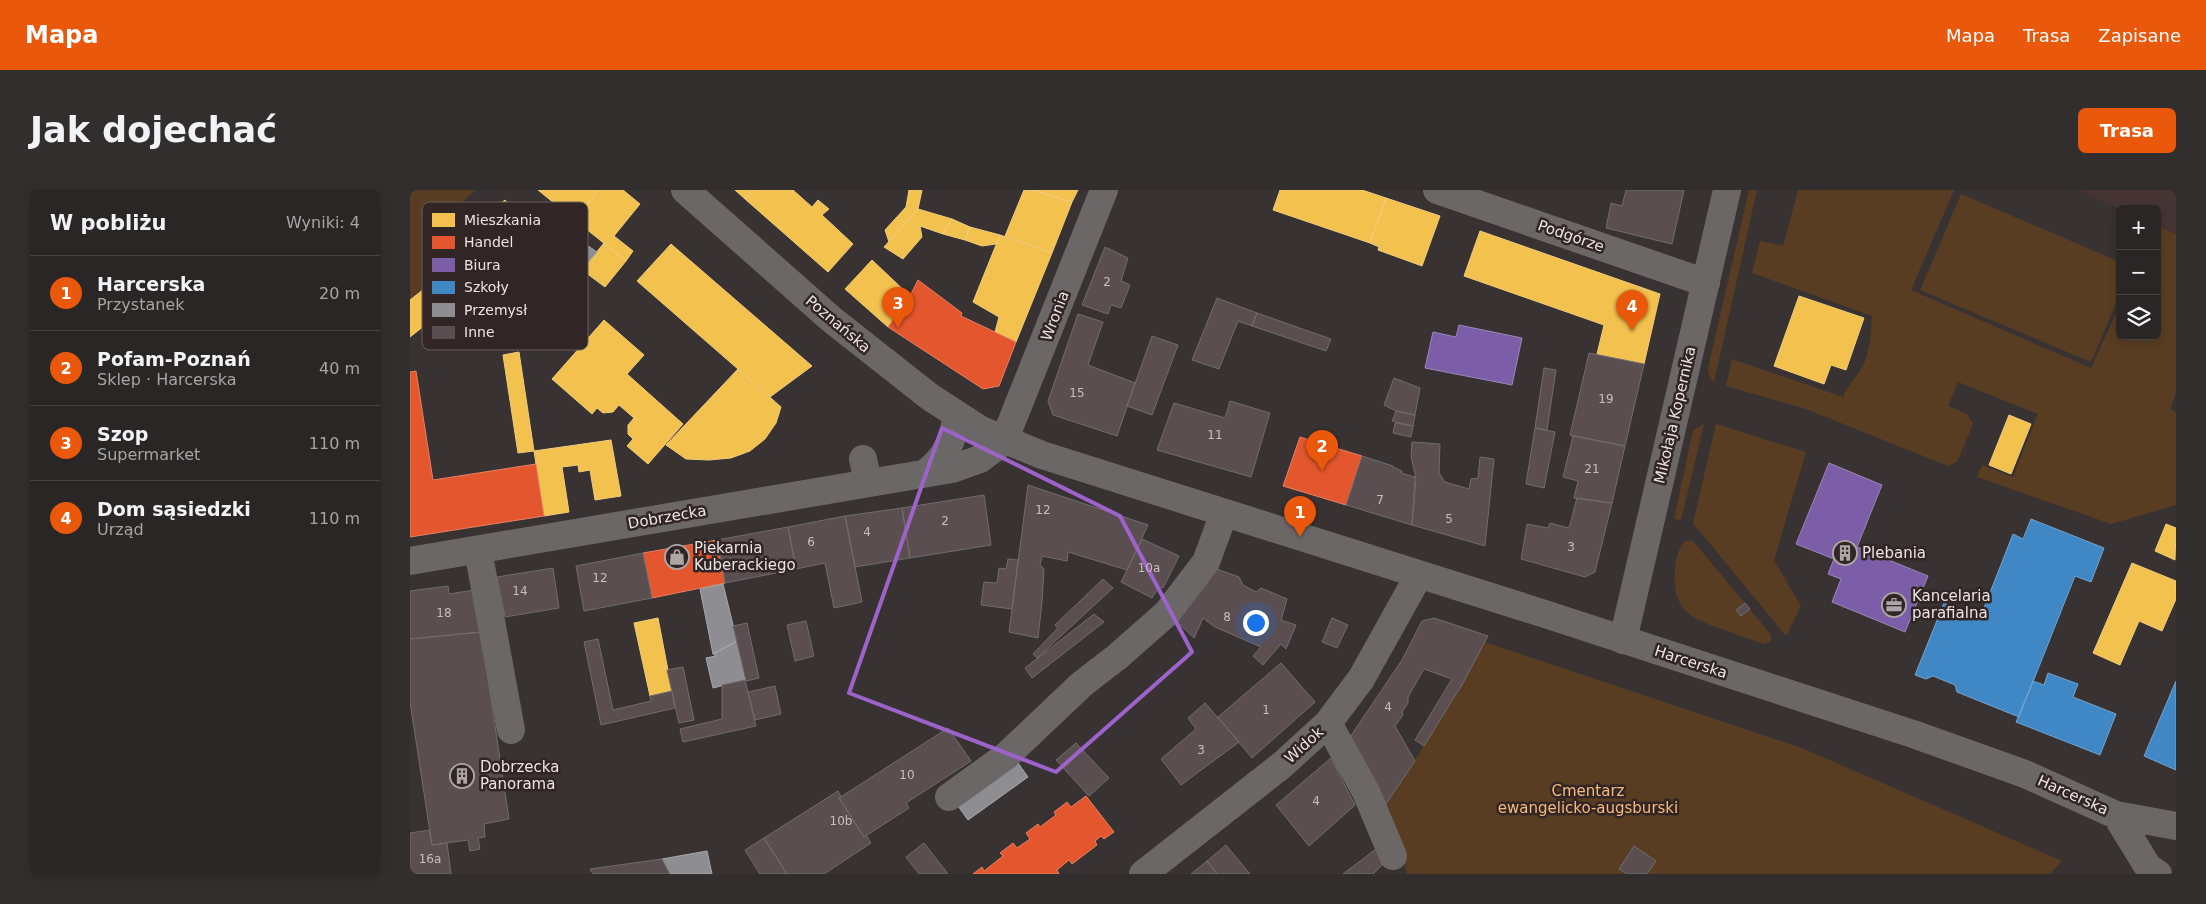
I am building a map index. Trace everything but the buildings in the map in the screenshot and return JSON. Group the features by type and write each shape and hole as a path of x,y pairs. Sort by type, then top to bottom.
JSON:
{"street":[{"name":"Poznańska","path":"685,190 831,319 878,357 957,415 1004,441"},
{"name":"Wronia","path":"1004,441 1104,190"},
{"name":"Podgórze","path":"1437,190 1706,283"},
{"name":"Mikołaja Kopernika","path":"1624,640 1727,190"},
{"path":"924,474 936,465 950,446 957,415"},
{"name":"Dobrzecka","path":"410,561 478,550 866,471 924,474 952,469 974,462 993,451 1004,441"},
{"name":"Harcerska","path":"1004,441 1042,455 1419,574 1965,752 2025,774 2116,815 2176,826"},
{"path":"949,796 1006,756 1082,684 1117,657 1167,613 1206,562 1224,513"},
{"path":"478,550 511,730"},
{"name":"Widok","path":"1143,874 1282,765 1328,723 1361,679 1419,574"},
{"path":"1328,723 1366,792 1393,856"},
{"name":"Harcerska","path":"2116,815 2148,867 2158,874"}],"highlighted area":[{"path":"942,428 1120,516 1192,652 1056,772 849,693"}],"shaded area":[{"path":"2078,190 2176,190 2176,234 2161,227 2161,205 2116,205 2116,207"}],"green space":[{"path":"410,190 476,190 462,202 422,202 422,291 410,300"},
{"path":"1749,190 1757,190 1714,382 1710,379 1708,368"},
{"path":"1798,190 1954,190 1911,290 2091,368 2116,314 2116,340 2161,340 2161,227 2176,234 2176,393 2170,409 2176,412 2176,505 2111,524 1977,477 1982,465 2013,477 2038,414 1958,382 1948,406 1967,414 1973,424 1957,462 1948,466 1806,409 1726,386 1732,359 1843,397 1865,362 1870,343 1872,316 1752,273 1760,241 1783,246"},
{"path":"1961,194 2116,260 2116,303 2091,362 1920,290"},
{"path":"1704,424 1681,520 1674,519 1693,430"},
{"path":"1716,424 1806,452 1774,560 1801,606 1786,636 1693,523"},
{"path":"1685,541 1693,541 1745,603 1736,610 1741,616 1750,609 1771,635 1771,641 1765,644 1750,639 1704,622 1687,612 1677,597 1675,586 1676,560 1678,552"},
{"name":"Cmentarz ewangelicko-augsburski","path":"1485,642 1802,748 2062,861 2050,874 1407,874 1386,805 1450,705"}],"place":[{"name":"Szop","path":"898,328"},
{"name":"Dom sąsiedzki","path":"1632,331"},
{"name":"Pofam-Poznań","path":"1322,471"},
{"name":"Harcerska","path":"1300,537"},
{"name":"Plebania","path":"1845,553"},
{"name":"Piekarnia Kuberackiego","path":"677,557"},
{"name":"Kancelaria parafialna","path":"1894,605"},
{"name":"Dobrzecka Panorama","path":"462,776"}]}
